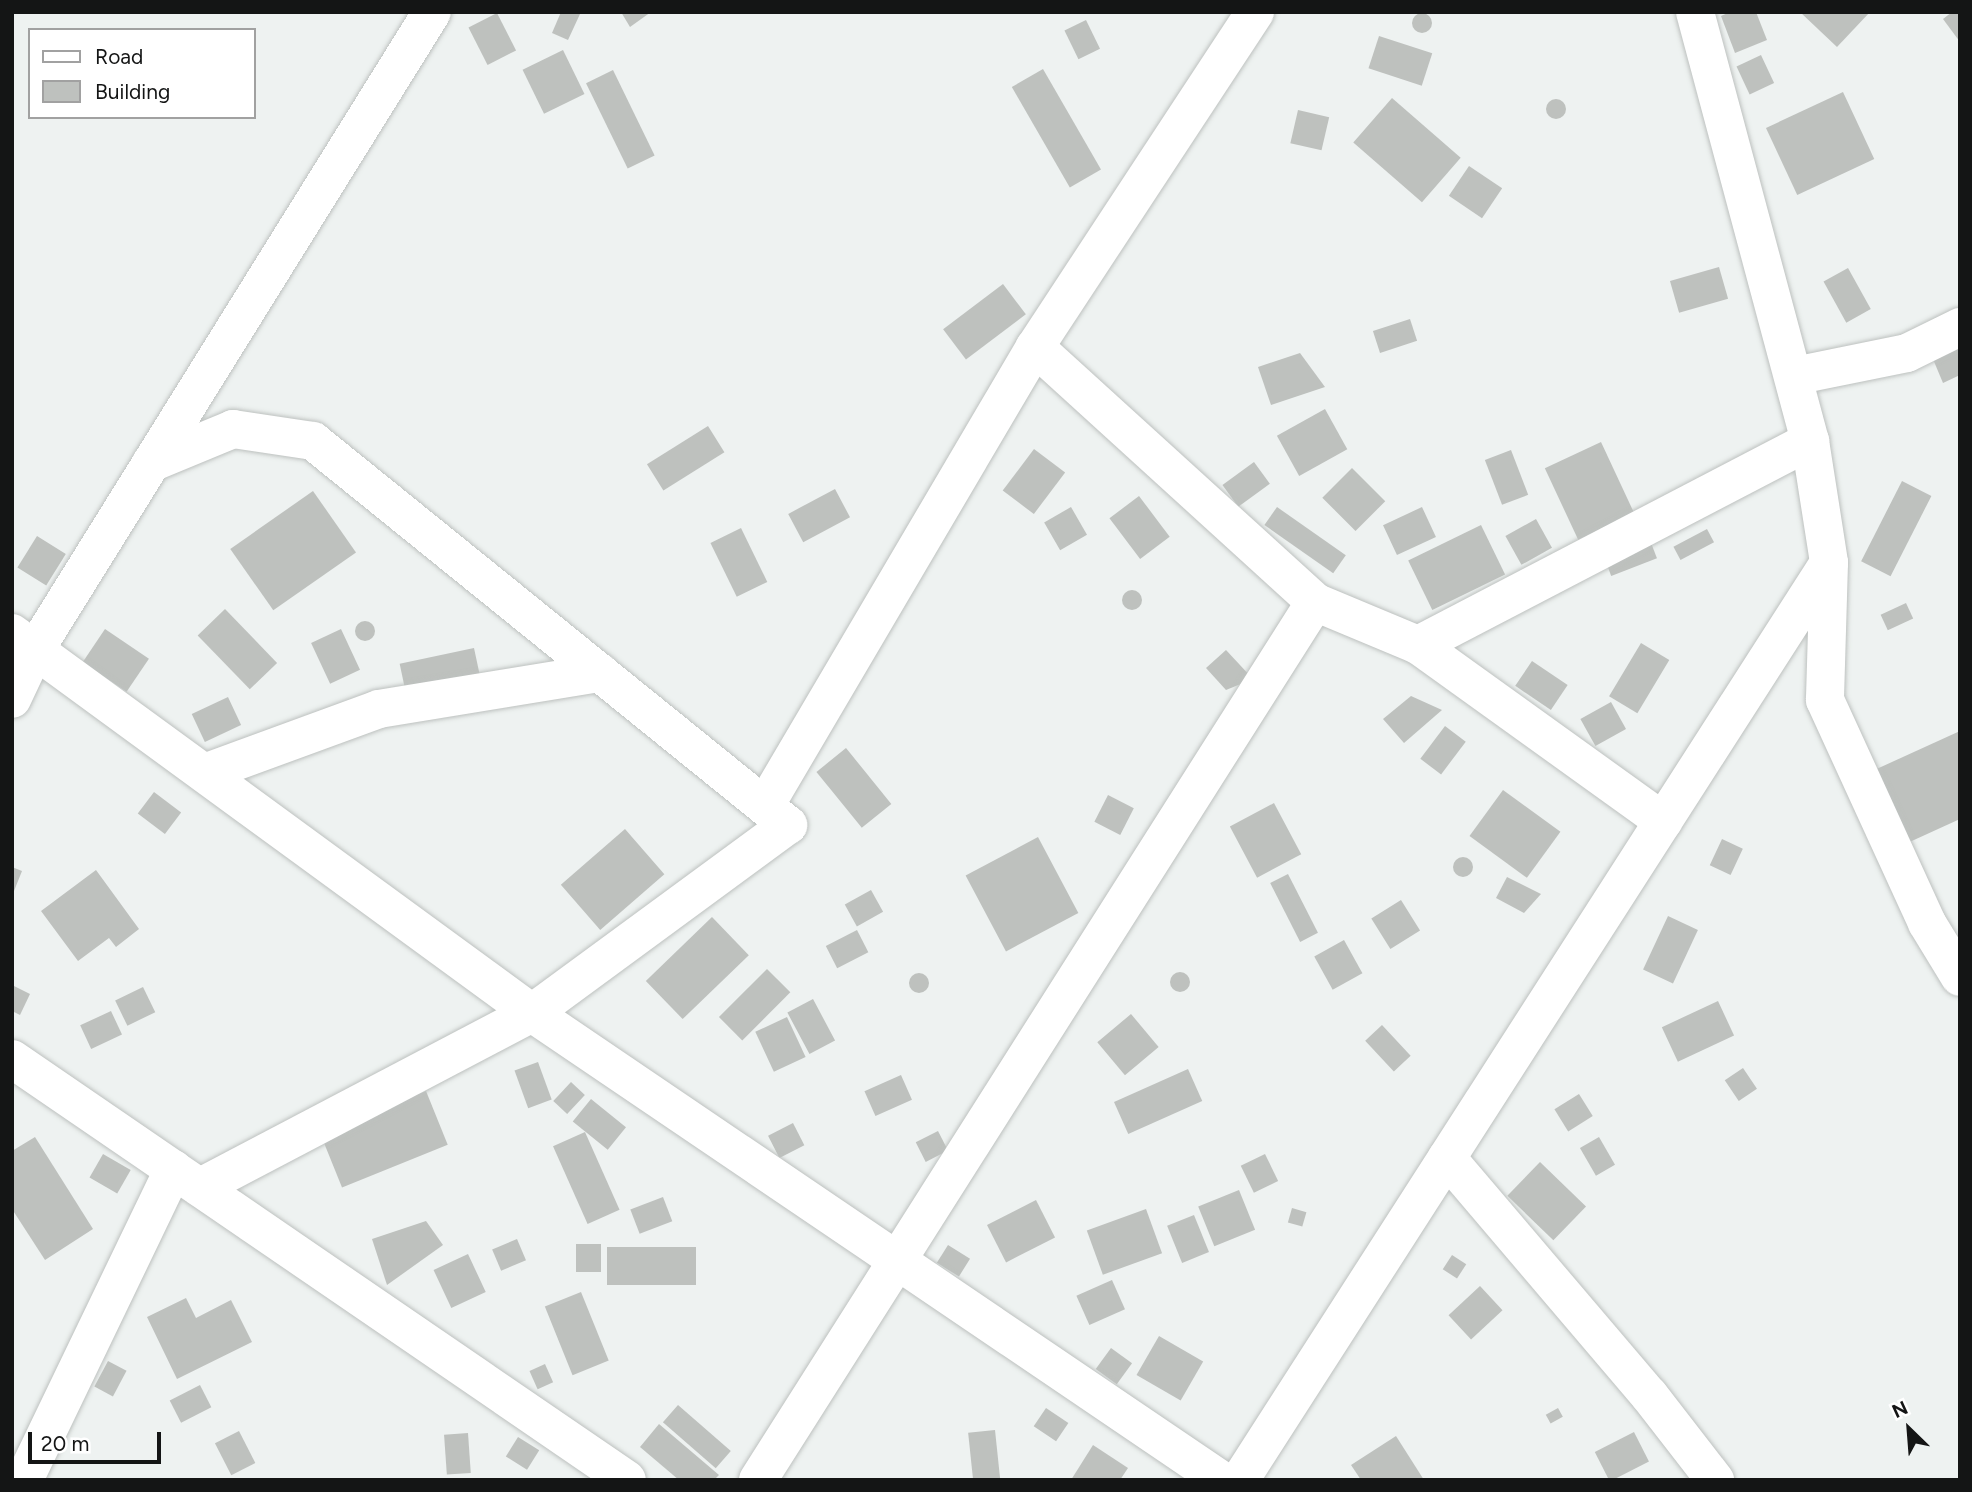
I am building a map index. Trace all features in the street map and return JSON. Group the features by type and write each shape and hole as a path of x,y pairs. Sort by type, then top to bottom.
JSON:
{"street":[{"path":"12,699 24,641 151,463 432,12"},
{"path":"766,804 1035,347 1255,12"},
{"path":"1695,12 1810,441 1829,563 1825,700 1927,923 1960,977"},
{"path":"1794,376 1907,353 1960,327"},
{"path":"1035,347 1315,602 1418,645 1663,821"},
{"path":"24,1480 187,1178 532,1013 788,825 766,804 313,441 233,429 151,463"},
{"path":"1418,645 1810,441"},
{"path":"1240,1480 1829,563"},
{"path":"758,1480 1315,602"},
{"path":"24,641 532,1013 894,1262 1221,1480"},
{"path":"204,773 379,709 600,673"},
{"path":"12,1059 627,1480"},
{"path":"1447,1158 1715,1480"}],"building":[{"path":"561,12 580,14 568,40 552,33"},
{"path":"621,12 651,12 630,27"},
{"path":"1730,12 1756,12 1767,40 1735,53 1721,16"},
{"path":"1800,12 1870,12 1837,47"},
{"path":"1952,12 1960,12 1960,42 1943,19"},
{"path":"497,13 516,50 488,65 468,28"},
{"path":"1422,13 1429,16 1432,23 1429,30 1422,33 1415,30 1412,23 1415,16"},
{"path":"1086,20 1100,49 1078,59 1064,31"},
{"path":"1379,36 1432,53 1422,86 1368,68"},
{"path":"563,50 584,94 544,114 523,70"},
{"path":"1761,55 1774,83 1750,95 1737,66"},
{"path":"1043,69 1101,169 1070,187 1012,87"},
{"path":"613,70 655,155 628,169 586,83"},
{"path":"1843,92 1874,159 1797,195 1766,128"},
{"path":"1392,98 1461,158 1422,202 1353,143"},
{"path":"1556,99 1563,102 1566,109 1563,116 1556,119 1549,116 1546,109 1549,102"},
{"path":"1298,110 1329,117 1322,150 1290,143"},
{"path":"1469,166 1502,188 1482,218 1449,196"},
{"path":"1719,267 1728,299 1679,313 1670,281"},
{"path":"1848,268 1871,309 1846,323 1824,282"},
{"path":"1003,284 1026,314 966,359 943,329"},
{"path":"1410,319 1417,341 1380,353 1373,331"},
{"path":"1960,338 1960,375 1943,383 1930,352"},
{"path":"1300,353 1325,387 1271,405 1258,367"},
{"path":"1325,409 1347,449 1299,476 1277,436"},
{"path":"708,426 724,452 663,490 647,464"},
{"path":"1601,442 1634,514 1578,540 1545,468"},
{"path":"1034,449 1065,472 1034,514 1003,491"},
{"path":"1511,450 1528,495 1502,505 1485,460"},
{"path":"1254,462 1270,484 1238,507 1222,485"},
{"path":"1352,468 1385,501 1356,531 1322,498"},
{"path":"1902,481 1931,496 1891,576 1861,561"},
{"path":"835,489 850,517 803,542 788,514"},
{"path":"313,491 356,552 273,610 230,549"},
{"path":"1139,496 1170,537 1140,559 1109,518"},
{"path":"1071,507 1087,535 1060,550 1044,522"},
{"path":"1277,507 1346,555 1333,573 1264,525"},
{"path":"1422,507 1436,537 1397,555 1383,525"},
{"path":"1536,519 1552,548 1521,565 1505,536"},
{"path":"1481,525 1505,574 1432,610 1408,561"},
{"path":"741,528 767,582 737,597 710,543"},
{"path":"1707,529 1714,542 1680,560 1673,547"},
{"path":"1648,535 1657,558 1611,576 1602,553"},
{"path":"37,536 66,554 46,585 17,567"},
{"path":"1132,590 1139,593 1142,600 1139,607 1132,610 1125,607 1122,600 1125,593"},
{"path":"1906,603 1913,618 1888,630 1881,615"},
{"path":"225,609 277,663 250,689 198,635"},
{"path":"365,621 372,624 375,631 372,638 365,641 358,638 355,631 358,624"},
{"path":"105,629 149,659 127,692 83,662"},
{"path":"341,629 360,670 330,684 311,643"},
{"path":"1641,643 1669,660 1637,713 1609,696"},
{"path":"474,648 480,677 406,693 400,664"},
{"path":"1226,650 1253,679 1226,690 1206,668"},
{"path":"1532,661 1568,685 1551,710 1515,686"},
{"path":"1411,696 1442,710 1404,743 1383,719"},
{"path":"228,697 241,725 205,742 192,714"},
{"path":"1611,702 1626,729 1595,746 1580,719"},
{"path":"1445,726 1466,742 1441,774 1420,759"},
{"path":"1960,731 1960,819 1903,845 1870,772"},
{"path":"846,748 891,804 862,828 816,772"},
{"path":"1503,790 1560,832 1527,878 1469,836"},
{"path":"154,792 181,812 165,834 138,814"},
{"path":"1108,795 1134,808 1120,835 1094,822"},
{"path":"1274,803 1301,854 1257,878 1230,826"},
{"path":"625,829 664,874 600,930 561,885"},
{"path":"1038,837 1078,913 1006,951 966,875"},
{"path":"1722,839 1743,849 1731,875 1710,865"},
{"path":"1463,857 1470,860 1473,867 1470,874 1463,877 1456,874 1453,867 1456,860"},
{"path":"12,867 22,871 12,896"},
{"path":"96,870 139,929 116,947 109,938 78,961 41,911"},
{"path":"1288,874 1318,933 1300,942 1270,883"},
{"path":"1507,877 1541,894 1524,913 1496,898"},
{"path":"871,890 883,912 857,926 845,905"},
{"path":"1401,900 1420,931 1390,949 1371,919"},
{"path":"1668,916 1698,930 1673,983 1643,969"},
{"path":"712,917 749,955 683,1019 646,981"},
{"path":"857,930 868,952 837,968 826,946"},
{"path":"1344,940 1362,973 1333,990 1314,956"},
{"path":"767,969 790,992 742,1040 719,1017"},
{"path":"1180,972 1187,975 1190,982 1187,989 1180,992 1173,989 1170,982 1173,975"},
{"path":"919,973 926,976 929,983 926,990 919,993 912,990 909,983 912,976"},
{"path":"12,985 30,994 20,1015 12,1011"},
{"path":"143,987 155,1012 127,1026 115,1001"},
{"path":"813,999 835,1040 809,1054 787,1013"},
{"path":"1718,1001 1734,1035 1678,1062 1662,1027"},
{"path":"111,1011 122,1035 91,1049 80,1025"},
{"path":"1131,1014 1159,1047 1125,1075 1097,1042"},
{"path":"787,1017 806,1057 774,1072 755,1032"},
{"path":"1382,1025 1411,1056 1394,1071 1365,1041"},
{"path":"538,1062 552,1100 528,1108 515,1071"},
{"path":"1743,1068 1757,1089 1739,1101 1725,1080"},
{"path":"1188,1069 1202,1101 1128,1134 1114,1102"},
{"path":"901,1075 912,1100 875,1116 864,1091"},
{"path":"571,1082 585,1095 567,1114 553,1101"},
{"path":"426,1091 448,1145 342,1187 320,1134"},
{"path":"1579,1094 1593,1116 1568,1131 1554,1109"},
{"path":"591,1099 626,1127 608,1150 573,1122"},
{"path":"793,1123 804,1145 779,1158 768,1136"},
{"path":"938,1131 948,1151 926,1162 916,1142"},
{"path":"585,1132 620,1210 588,1224 553,1146"},
{"path":"35,1137 93,1229 45,1260 12,1209 12,1151"},
{"path":"1599,1137 1615,1165 1596,1176 1580,1148"},
{"path":"103,1154 131,1170 117,1193 90,1177"},
{"path":"1265,1154 1278,1181 1254,1193 1241,1166"},
{"path":"1540,1162 1586,1206 1553,1240 1507,1196"},
{"path":"1239,1190 1255,1230 1214,1246 1198,1206"},
{"path":"663,1197 672,1221 640,1234 630,1210"},
{"path":"1036,1200 1055,1237 1006,1262 987,1225"},
{"path":"1292,1208 1306,1212 1302,1227 1288,1222"},
{"path":"1146,1209 1162,1253 1103,1275 1087,1231"},
{"path":"1194,1215 1209,1252 1182,1263 1167,1226"},
{"path":"426,1221 443,1245 387,1285 372,1239"},
{"path":"517,1239 526,1260 501,1271 492,1250"},
{"path":"576,1244 601,1244 601,1272 576,1272"},
{"path":"948,1245 970,1259 959,1277 937,1263"},
{"path":"607,1247 696,1247 696,1285 607,1285"},
{"path":"468,1254 486,1292 451,1308 434,1270"},
{"path":"1452,1255 1466,1264 1457,1279 1443,1269"},
{"path":"1112,1280 1125,1309 1089,1325 1076,1296"},
{"path":"1480,1286 1503,1310 1471,1339 1449,1315"},
{"path":"581,1292 609,1361 573,1375 545,1307"},
{"path":"186,1298 196,1318 231,1300 252,1342 177,1379 147,1317"},
{"path":"1159,1336 1203,1362 1181,1400 1136,1375"},
{"path":"1111,1348 1132,1363 1117,1384 1096,1369"},
{"path":"108,1361 127,1371 113,1396 94,1387"},
{"path":"545,1364 553,1382 538,1389 529,1371"},
{"path":"200,1385 211,1407 181,1423 170,1400"},
{"path":"678,1405 731,1451 716,1468 663,1422"},
{"path":"1046,1408 1068,1423 1056,1441 1034,1426"},
{"path":"1558,1408 1563,1417 1551,1424 1546,1415"},
{"path":"659,1424 719,1475 714,1480 679,1480 640,1447"},
{"path":"995,1430 1000,1480 973,1480 968,1433"},
{"path":"239,1431 255,1463 231,1475 215,1443"},
{"path":"1634,1432 1649,1461 1609,1480 1595,1452"},
{"path":"468,1433 471,1473 447,1475 444,1435"},
{"path":"1396,1436 1424,1480 1361,1480 1351,1465"},
{"path":"518,1437 539,1450 527,1470 506,1457"},
{"path":"1093,1445 1128,1468 1120,1480 1071,1480"}]}
